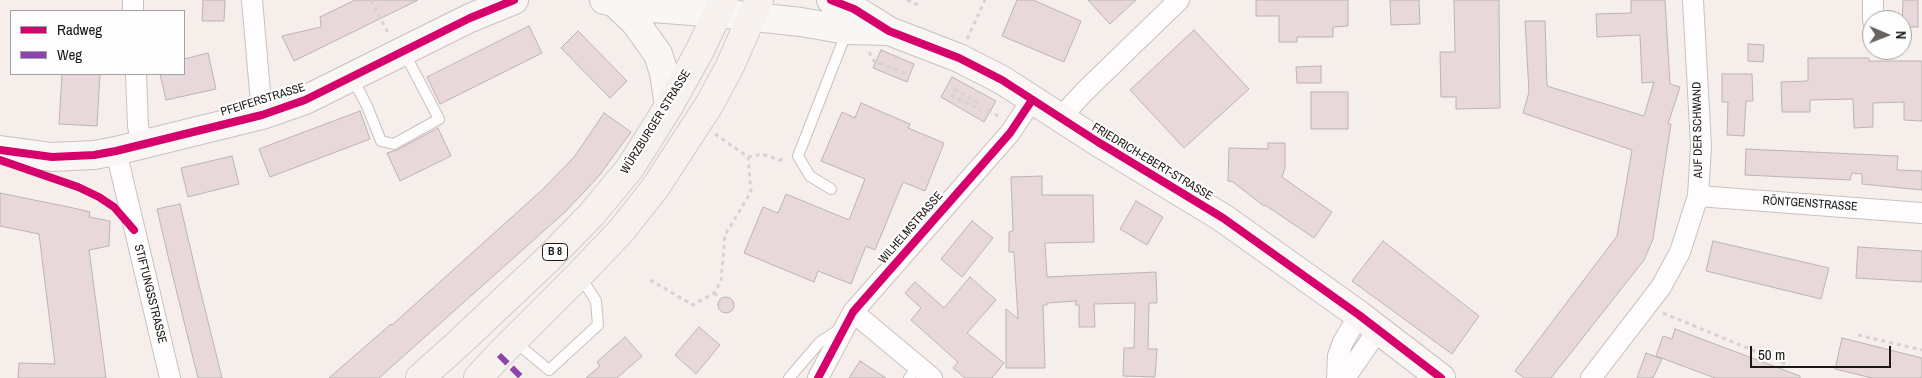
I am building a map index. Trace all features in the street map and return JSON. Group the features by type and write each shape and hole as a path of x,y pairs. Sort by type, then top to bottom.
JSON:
{"main road":[{"name":"WÜRZBURGER STRASSE","path":"420,378 460,343 591,215 630,168 669,106 721,7"},
{"name":"B 8","path":"478,378 621,231 655,188 698,124 730,66 755,9"}],"street":[{"path":"252,0 262,115"},
{"name":"PFEIFERSTRASSE","path":"0,150 52,157 94,155 262,115 305,100 470,18 514,0"},
{"name":"FRIEDRICH-EBERT-STRASSE","path":"831,0 854,9 889,31 959,58 1002,80 1060,118 1223,218 1369,322 1441,378"},
{"path":"1060,118 1085,91 1179,0"},
{"name":"AUF DER SCHWAND","path":"1591,378 1661,287 1680,252 1698,196 1701,146 1693,0"},
{"path":"610,2 677,11 721,7"},
{"path":"610,2 635,22 658,54 664,73 669,106"},
{"name":"FRIEDRICH-EBERT-STRASSE","path":"721,7 755,9 857,39 889,31"},
{"name":"STIFTUNGSSTRASSE","path":"136,75 138,126 129,148 170,378"},
{"name":"WILHELMSTRASSE","path":"818,378 850,318 1010,133 1032,100"},
{"name":"RÖNTGENSTRASSE","path":"1698,196 1922,213"},
{"path":"850,318 919,374"},
{"path":"1337,378 1338,356 1343,342 1369,322"},
{"path":"1345,378 1369,322"}],"lane":[{"path":"831,189 810,176 798,156 857,39"},
{"path":"352,76 381,141 394,144 439,119 401,53"},
{"path":"513,340 549,370 598,325 596,301 579,275"},
{"name":"WILHELMSTRASSE","path":"789,378 820,342 850,318"}],"path":[{"path":"371,0 401,53"},
{"path":"906,0 921,6"},
{"path":"959,58 985,0"},
{"path":"857,39 874,61 910,75"},
{"path":"954,88 982,105"},
{"path":"951,95 981,110"},
{"path":"988,110 1004,118"},
{"path":"698,124 748,157 762,154 779,160 798,156"},
{"path":"650,280 692,305 714,293 721,281 725,235 751,192 748,157"},
{"path":"714,293 721,299"},
{"path":"1648,303 1657,311 1786,364"},
{"path":"1858,335 1922,350"}],"building":[{"path":"203,0 225,0 224,21 202,21"},
{"path":"355,0 418,0 294,61 282,36 321,27 320,17"},
{"path":"1017,0 1033,0 1081,21 1064,62 1002,36"},
{"path":"1088,0 1136,0 1110,24"},
{"path":"1256,0 1348,0 1348,26 1333,27 1333,37 1297,37 1297,42 1279,42 1279,16 1256,16"},
{"path":"1390,0 1419,0 1420,24 1391,25"},
{"path":"1454,0 1499,0 1500,108 1456,109 1456,97 1441,97 1440,52 1455,52"},
{"path":"1631,0 1665,0 1670,84 1680,87 1668,124 1671,124 1653,239 1644,260 1551,378 1524,378 1515,371 1617,236 1632,150 1523,113 1529,92 1525,21 1545,21 1547,86 1644,116 1654,82 1642,83 1640,35 1597,37 1596,14 1631,13"},
{"path":"1903,0 1918,0 1918,27 1912,27 1912,10 1903,10"},
{"path":"529,26 542,53 440,104 427,77"},
{"path":"1194,30 1249,89 1184,148 1130,90"},
{"path":"578,31 627,81 610,98 561,48"},
{"path":"1748,44 1764,45 1763,62 1748,61"},
{"path":"881,50 914,64 907,82 873,68"},
{"path":"208,53 216,89 166,100 160,75 185,75 185,59"},
{"path":"1808,58 1922,61 1922,121 1904,120 1904,102 1873,103 1873,127 1854,128 1853,99 1810,100 1810,112 1782,112 1781,82 1808,81"},
{"path":"1321,66 1321,83 1297,83 1296,67"},
{"path":"1722,74 1752,74 1753,101 1746,101 1744,136 1727,135 1728,102 1722,102"},
{"path":"62,75 100,75 97,126 59,124"},
{"path":"952,77 996,101 984,122 941,97"},
{"path":"1311,92 1348,92 1348,129 1311,129"},
{"path":"861,103 910,124 908,128 944,143 925,191 903,182 875,250 866,246 851,284 818,271 814,282 744,253 763,207 778,213 786,194 849,220 865,179 821,161 842,112 855,118"},
{"path":"360,111 370,139 270,177 259,149"},
{"path":"604,113 631,132 599,176 565,212 379,378 329,378 392,325 542,190 575,156"},
{"path":"438,128 451,156 400,181 387,153 397,150"},
{"path":"1268,143 1285,143 1285,168 1282,177 1332,212 1314,238 1264,206 1233,182 1228,181 1229,148 1268,149"},
{"path":"1746,149 1898,156 1897,170 1922,171 1922,190 1862,184 1862,174 1852,173 1850,180 1745,175"},
{"path":"232,156 239,184 188,197 181,168"},
{"path":"1042,176 1042,195 1093,195 1094,242 1045,243 1047,277 1156,272 1157,303 1149,303 1148,349 1157,349 1155,377 1123,376 1124,348 1134,348 1135,303 1094,304 1095,327 1079,327 1079,305 1075,305 1077,301 1047,303 1047,305 1043,305 1045,368 1006,368 1006,309 1018,319 1014,252 1009,252 1009,232 1013,231 1011,177"},
{"path":"0,193 90,212 89,217 110,221 109,246 89,250 106,378 18,378 19,363 55,364 39,234 0,226"},
{"path":"1136,201 1163,217 1147,245 1120,229"},
{"path":"180,204 222,378 198,378 172,273 157,209"},
{"path":"972,221 993,238 962,277 941,259"},
{"path":"1383,241 1479,316 1452,354 1352,281"},
{"path":"1713,241 1829,268 1821,299 1706,271"},
{"path":"1858,247 1922,251 1922,282 1856,278"},
{"path":"970,277 996,300 967,333 1004,363 992,378 965,378 953,368 958,362 911,320 921,308 905,293 915,282 944,308"},
{"path":"723,297 729,297 734,302 732,311 723,313 718,308 718,302"},
{"path":"699,327 720,345 696,374 675,355"},
{"path":"1675,329 1800,376 1800,378 1715,378 1656,356 1663,336 1672,339"},
{"path":"625,337 642,356 617,378 586,378 600,366 597,362"},
{"path":"1842,338 1922,358 1922,378 1872,378 1835,369"},
{"path":"1646,353 1662,359 1653,378 1637,378"},
{"path":"860,361 886,378 849,378"}],"marked path":[{"path":"499,355 522,378"}],"cycle path":[{"path":"0,150 52,157 94,155 262,115 305,100 470,18 514,0"},
{"path":"831,0 854,9 889,31 959,58 1002,80 1098,142 1223,218 1359,315 1441,378"},
{"path":"818,378 853,312 1010,133 1032,100"},
{"path":"0,160 78,187 99,197 114,207 134,230"}]}
